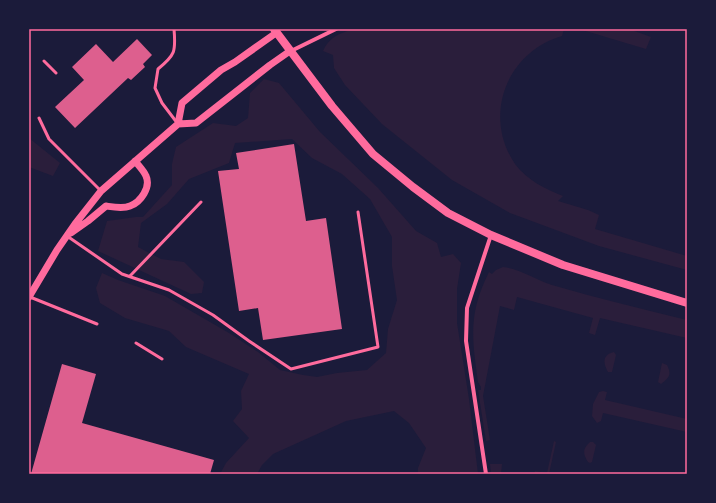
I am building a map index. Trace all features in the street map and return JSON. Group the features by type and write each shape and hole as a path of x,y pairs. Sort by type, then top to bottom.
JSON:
{"main road":[{"path":"277,31 290,51 332,106 373,154 413,187 448,213 491,235 563,265 687,303"}],"street":[{"path":"176,124 196,123 290,51 336,29"},
{"path":"29,297 75,224 101,191 176,124 182,103 221,70 235,62 277,31"},
{"path":"67,236 106,206 118,208 130,206 141,198 148,184 146,176 135,161"},
{"path":"486,474 466,341 467,308 491,235"}],"lane":[{"path":"174,29 176,48 169,60 158,69 155,88 162,103 176,124"},
{"path":"44,60 56,73"},
{"path":"39,118 49,138 101,191"},
{"path":"130,276 201,202"},
{"path":"67,236 122,274 169,290 214,315 291,369 378,347 358,212"},
{"path":"29,297 96,324"},
{"path":"136,343 162,359"}],"shaded area":[{"path":"354,29 564,29 562,36 543,44 527,56 514,71 506,88 501,106 501,126 505,145 515,164 525,175 543,187 563,196 558,201 599,215 595,229 687,256 687,270 599,246 510,213 452,180 382,124 345,85 334,68 333,55 323,51 328,42 336,36"},
{"path":"579,29 629,29 651,37 646,49"},
{"path":"264,79 279,83 320,132 378,188 416,231 437,243 441,257 453,254 461,263 457,289 457,323 469,399 478,474 418,474 418,468 426,448 409,423 394,411 346,421 273,454 262,465 257,474 220,474 226,463 249,438 233,421 242,409 241,391 249,374 186,347 169,331 125,318 100,303 96,288 102,273 165,296 229,333 258,352 280,370 303,375 317,377 367,370 386,353 388,329 397,300 392,266 392,237 370,199 342,174 312,158 292,139 235,143 229,163 189,179 167,204 141,223 138,247 161,259 184,262 204,282 202,293 191,294 98,251 107,221 143,217 172,185 172,164 176,147 213,123 236,126 248,118 250,93"},
{"path":"29,138 60,163 53,176 29,167"},
{"path":"503,267 522,272 552,285 687,320 687,338 600,318 595,335 589,333 593,318 517,297 514,310 500,306 483,396 490,440 486,441 478,390 481,390 481,387 478,382 474,352 473,326 482,287 489,272 492,274 496,270"},
{"path":"614,352 616,355 612,372 608,372 605,366 605,360 607,355"},
{"path":"662,363 667,365 669,368 669,376 661,384 658,382"},
{"path":"599,392 607,392 605,400 687,419 687,432 603,413 601,421 597,423 592,416 593,404"},
{"path":"554,441 556,442 549,474 534,474 535,471 547,473"},
{"path":"590,442 593,442 596,445 592,462 590,463 586,459 584,452"},
{"path":"490,464 502,464 501,474 491,474"}],"building":[{"path":"137,39 152,55 143,64 145,67 131,80 128,78 75,128 55,107 84,80 72,67 96,44 113,62"},
{"path":"294,144 306,221 326,218 342,329 263,340 258,308 239,311 218,171 239,169 236,153"},
{"path":"62,364 96,374 82,423 214,460 210,474 31,474"}]}
